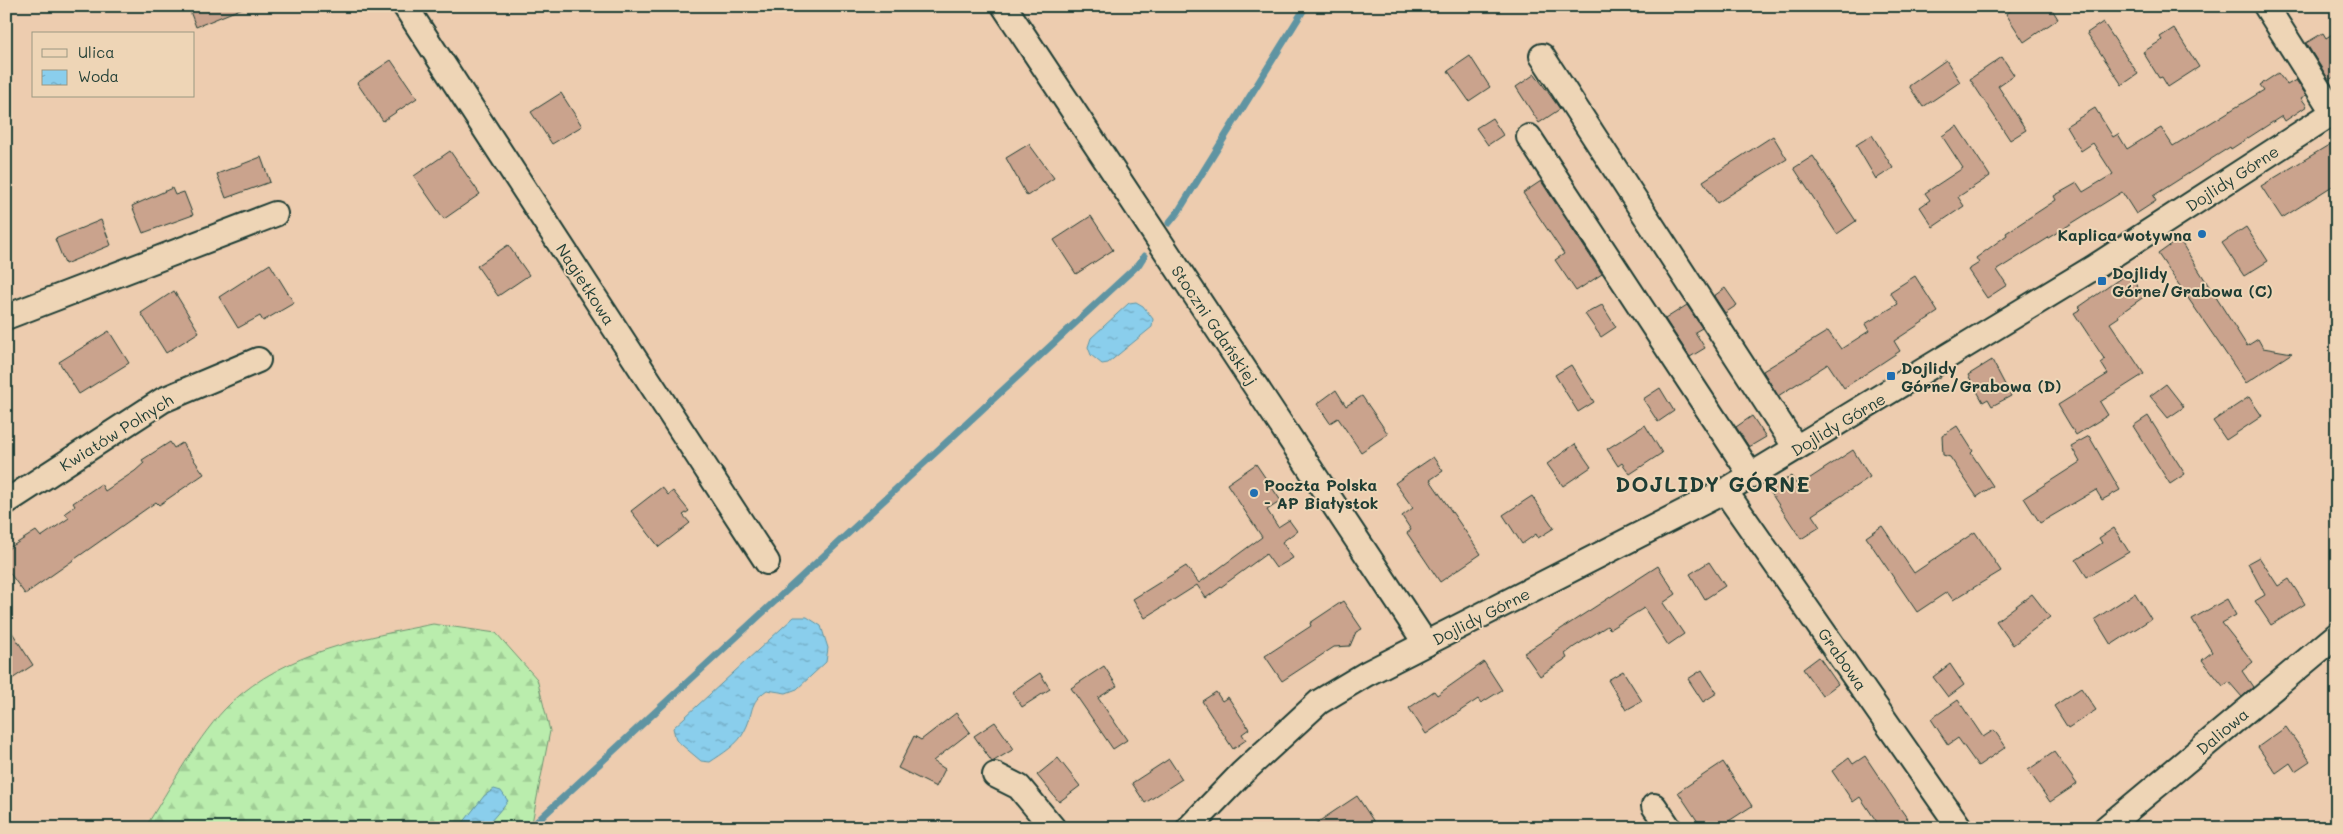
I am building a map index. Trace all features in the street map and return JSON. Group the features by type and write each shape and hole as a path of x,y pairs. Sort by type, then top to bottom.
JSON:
{"street":[{"name":"Nagietkowa","path":"405,6 767,562"},
{"name":"Stoczni Gdańskiej","path":"1004,6 1426,644"},
{"path":"2266,6 2335,111"},
{"path":"1542,56 1796,448"},
{"name":"Dojlidy Górne","path":"1189,828 1242,772 1319,702 1366,674 1725,491 2093,268 2335,111"},
{"path":"1528,137 1751,475"},
{"path":"6,317 275,214"},
{"name":"Kwiatów Polnych","path":"6,502 163,400 258,360"},
{"name":"Grabowa","path":"1725,491 1960,828"},
{"name":"Daliowa","path":"2106,828 2337,635"},
{"path":"995,774 1019,787 1053,828"},
{"path":"1654,806 1669,828"}],"green space":[{"path":"433,624 496,633 537,679 550,731 531,828 145,828 207,730 231,703 252,686 300,659 326,650 379,635"}],"water":[{"path":"1136,302 1143,306 1153,319 1152,327 1108,363 1102,364 1091,355 1088,347 1091,338 1129,303"},
{"path":"794,617 807,617 821,626 828,648 826,662 797,689 786,693 767,690 754,704 748,724 739,740 710,762 701,761 676,740 673,728"},
{"path":"494,789 501,791 508,801 485,828 459,828 484,796"}],"building":[{"path":"188,6 245,6 245,7 196,27"},
{"path":"2017,6 2050,6 2058,19 2024,42 2006,14"},
{"path":"2103,22 2138,74 2122,85 2087,33"},
{"path":"2174,28 2199,67 2168,87 2162,77 2159,78 2143,52 2162,40 2160,37"},
{"path":"2337,31 2337,75 2329,80 2306,43 2323,33 2326,38"},
{"path":"1470,56 1490,87 1469,101 1448,71"},
{"path":"2002,57 2014,75 1998,86 2026,130 2010,140 1970,79"},
{"path":"391,60 417,98 383,121 357,83"},
{"path":"1946,60 1960,82 1923,107 1909,86"},
{"path":"2278,73 2287,85 2296,80 2306,95 2301,98 2307,106 2285,121 2282,116 2231,149 2230,147 2153,196 2156,201 2136,214 2122,192 1997,270 2007,285 1987,298 1968,270 1979,263 1976,258 2007,235 2006,233 2056,200 2054,196 2077,183 2083,192 2113,174 2093,143 2081,151 2066,126 2095,108 2113,137 2118,134 2127,149 2161,128 2173,146 2264,90 2260,85"},
{"path":"1535,74 1560,109 1539,123 1516,87"},
{"path":"561,93 582,126 552,144 531,112"},
{"path":"1492,118 1503,135 1488,145 1476,128"},
{"path":"1957,126 1990,176 1958,197 1964,206 1933,227 1920,207 1930,200 1925,193 1963,168 1942,136"},
{"path":"1872,135 1893,168 1876,179 1856,145"},
{"path":"1773,136 1787,159 1717,203 1703,181"},
{"path":"2337,140 2337,183 2282,218 2261,186"},
{"path":"1029,144 1054,178 1027,196 1006,158"},
{"path":"450,151 480,194 444,219 414,176"},
{"path":"1813,156 1856,221 1837,234 1794,168"},
{"path":"261,157 270,182 226,198 217,174"},
{"path":"1541,181 1602,274 1576,291 1555,260 1564,254 1523,193"},
{"path":"172,188 175,195 184,192 193,215 143,233 132,206"},
{"path":"1091,216 1113,250 1076,274 1054,240"},
{"path":"101,220 111,245 65,264 55,239"},
{"path":"2246,227 2268,261 2244,276 2222,243"},
{"path":"2179,239 2247,346 2258,339 2263,348 2292,353 2246,383 2158,254"},
{"path":"508,245 529,275 498,296 477,266"},
{"path":"270,264 294,303 263,321 260,316 238,328 219,297"},
{"path":"2128,273 2145,296 2110,323 2144,374 2100,402 2108,415 2076,435 2058,405 2108,374 2101,363 2105,360 2074,313 2081,309 2079,307"},
{"path":"1915,276 1938,312 1894,341 1900,351 1844,388 1828,364 1778,396 1763,371 1828,331 1841,349 1869,331 1865,324 1898,304 1890,292"},
{"path":"1725,288 1737,305 1725,313 1714,296"},
{"path":"174,291 199,332 166,353 141,313"},
{"path":"1602,305 1616,327 1601,337 1585,314"},
{"path":"1687,305 1702,328 1695,332 1705,348 1690,357 1665,319"},
{"path":"109,331 129,363 79,394 59,362"},
{"path":"1992,360 2011,396 1992,406 1988,399 1983,402 1968,375"},
{"path":"1571,365 1594,402 1578,412 1555,375"},
{"path":"2166,384 2184,407 2168,418 2150,396"},
{"path":"1660,388 1674,411 1658,422 1643,399"},
{"path":"1336,390 1346,406 1362,396 1388,434 1361,452 1338,418 1330,423 1317,404"},
{"path":"2249,397 2262,416 2226,440 2213,421"},
{"path":"1752,416 1766,437 1749,447 1736,427"},
{"path":"2148,416 2185,474 2170,484 2133,426"},
{"path":"1645,425 1662,453 1630,474 1622,463 1618,466 1607,449"},
{"path":"1957,426 1973,451 1971,453 1993,486 1977,497 1950,457 1943,455 1942,436"},
{"path":"2089,436 2120,490 2102,500 2096,490 2040,523 2024,498 2080,462 2071,446"},
{"path":"170,442 174,448 182,443 204,474 159,505 156,502 25,594 6,568 6,550 36,531 41,537 69,518 65,513 75,506 73,503 101,484 105,491 135,471 144,463 142,460"},
{"path":"1575,444 1591,467 1563,486 1547,464"},
{"path":"1853,450 1870,477 1812,515 1820,527 1801,539 1769,490 1791,476 1798,486"},
{"path":"1433,457 1443,471 1430,480 1481,554 1440,582 1407,533 1411,530 1402,516 1413,508 1395,483"},
{"path":"1256,464 1281,501 1267,510 1278,527 1289,520 1297,531 1282,542 1293,558 1276,568 1266,554 1206,598 1197,585 1145,618 1133,599 1186,566 1199,583 1262,537 1227,484"},
{"path":"662,487 668,495 673,491 689,511 683,515 690,523 659,547 631,511"},
{"path":"1532,496 1554,528 1538,538 1536,534 1522,544 1503,515"},
{"path":"1882,526 1914,573 1975,532 2001,571 1953,600 1947,592 1917,612 1866,537"},
{"path":"2114,528 2129,552 2087,577 2076,560 2102,543 2099,538"},
{"path":"2259,557 2278,586 2289,579 2305,604 2271,625 2255,601 2265,595 2248,563"},
{"path":"1709,562 1725,586 1705,599 1690,574"},
{"path":"1658,566 1676,594 1663,603 1684,634 1668,645 1644,608 1610,629 1607,626 1574,647 1565,654 1567,658 1540,676 1524,653"},
{"path":"2135,593 2151,619 2111,645 2095,619"},
{"path":"2032,594 2050,617 2013,645 1996,621"},
{"path":"2227,599 2236,615 2222,623 2253,662 2242,671 2253,687 2242,697 2229,682 2223,686 2202,660 2212,652 2192,619"},
{"path":"1343,601 1362,629 1356,632 1350,646 1334,647 1282,681 1265,656 1311,626 1310,623"},
{"path":"6,623 33,665 6,683"},
{"path":"1819,657 1838,684 1822,696 1803,669"},
{"path":"1484,662 1502,690 1481,703 1478,699 1426,734 1409,708 1434,691 1437,695"},
{"path":"1950,664 1964,685 1948,697 1933,677"},
{"path":"1104,666 1117,686 1098,698 1127,740 1113,749 1071,688"},
{"path":"1702,670 1717,693 1703,702 1688,679"},
{"path":"1623,671 1642,701 1626,710 1608,680"},
{"path":"1040,673 1050,689 1022,707 1012,692"},
{"path":"2081,688 2096,710 2068,728 2054,706"},
{"path":"1216,692 1222,701 1228,697 1249,729 1242,734 1246,740 1233,749 1202,701"},
{"path":"1958,700 1983,737 1994,730 2006,747 1978,766 1958,738 1948,745 1931,719"},
{"path":"956,713 970,732 933,761 945,769 936,787 898,768 914,736 921,740"},
{"path":"995,722 1014,749 992,762 974,736"},
{"path":"2286,727 2310,761 2295,771 2290,763 2276,773 2258,747"},
{"path":"2054,752 2077,784 2050,802 2028,770"},
{"path":"1865,756 1914,828 1881,828 1860,797 1853,802 1832,771 1849,758 1853,764"},
{"path":"1058,758 1080,786 1059,802 1037,775"},
{"path":"1169,759 1182,779 1145,803 1132,783"},
{"path":"1723,762 1752,806 1718,828 1702,828 1678,792"},
{"path":"1357,796 1378,828 1309,828"}],"waterway":[{"path":"1169,223 1178,212 1306,6"},
{"path":"530,828 1139,264 1144,256"}],"place":[{"name":"Kaplica wotywna","path":"2202,234"},
{"name":"Dojlidy Górne/Grabowa (C)","path":"2102,281"},
{"name":"Dojlidy Górne/Grabowa (D)","path":"1891,376"},
{"name":"Poczta Polska - AP Białystok","path":"1254,493"}],"district":[{"name":"DOJLIDY GÓRNE","path":"1713,483"}]}
